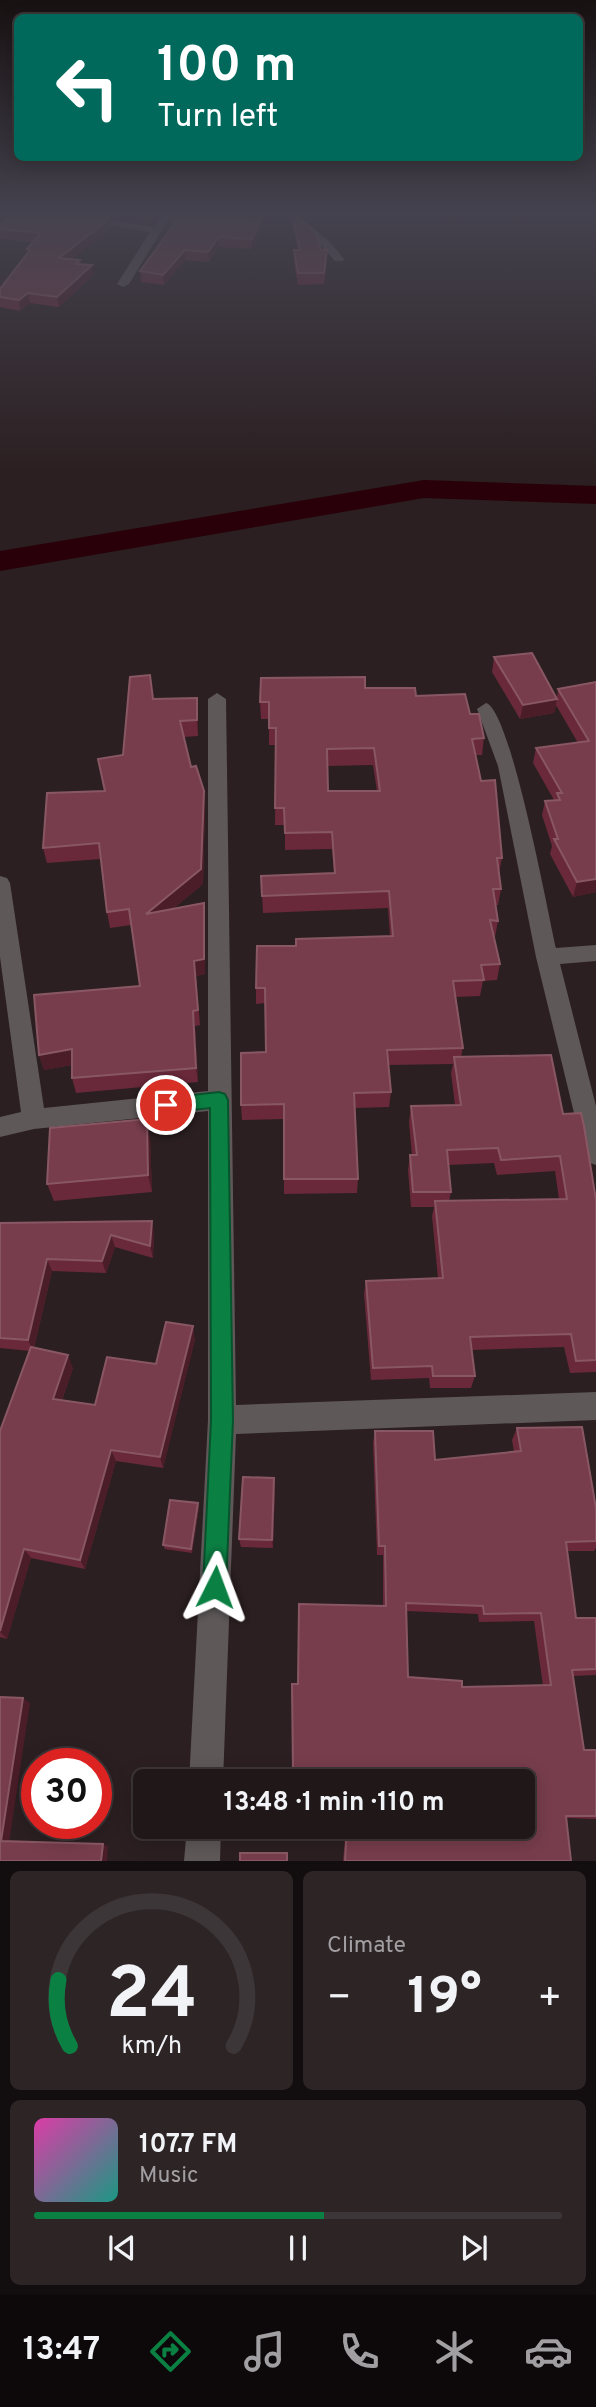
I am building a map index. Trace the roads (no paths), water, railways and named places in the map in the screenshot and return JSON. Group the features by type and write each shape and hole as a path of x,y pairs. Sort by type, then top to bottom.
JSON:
{"street":[{"path":"207,1769 222,1420 217,699"},
{"path":"485,709 508,766 547,957 596,1154"},
{"path":"0,883 33,1119"},
{"path":"547,957 596,953"},
{"path":"0,1127 33,1119 219,1100"},
{"path":"222,1420 596,1406"},
{"path":"202,1861 203,1839"}],"waterway":[{"path":"0,561 424,489 596,495"}]}
